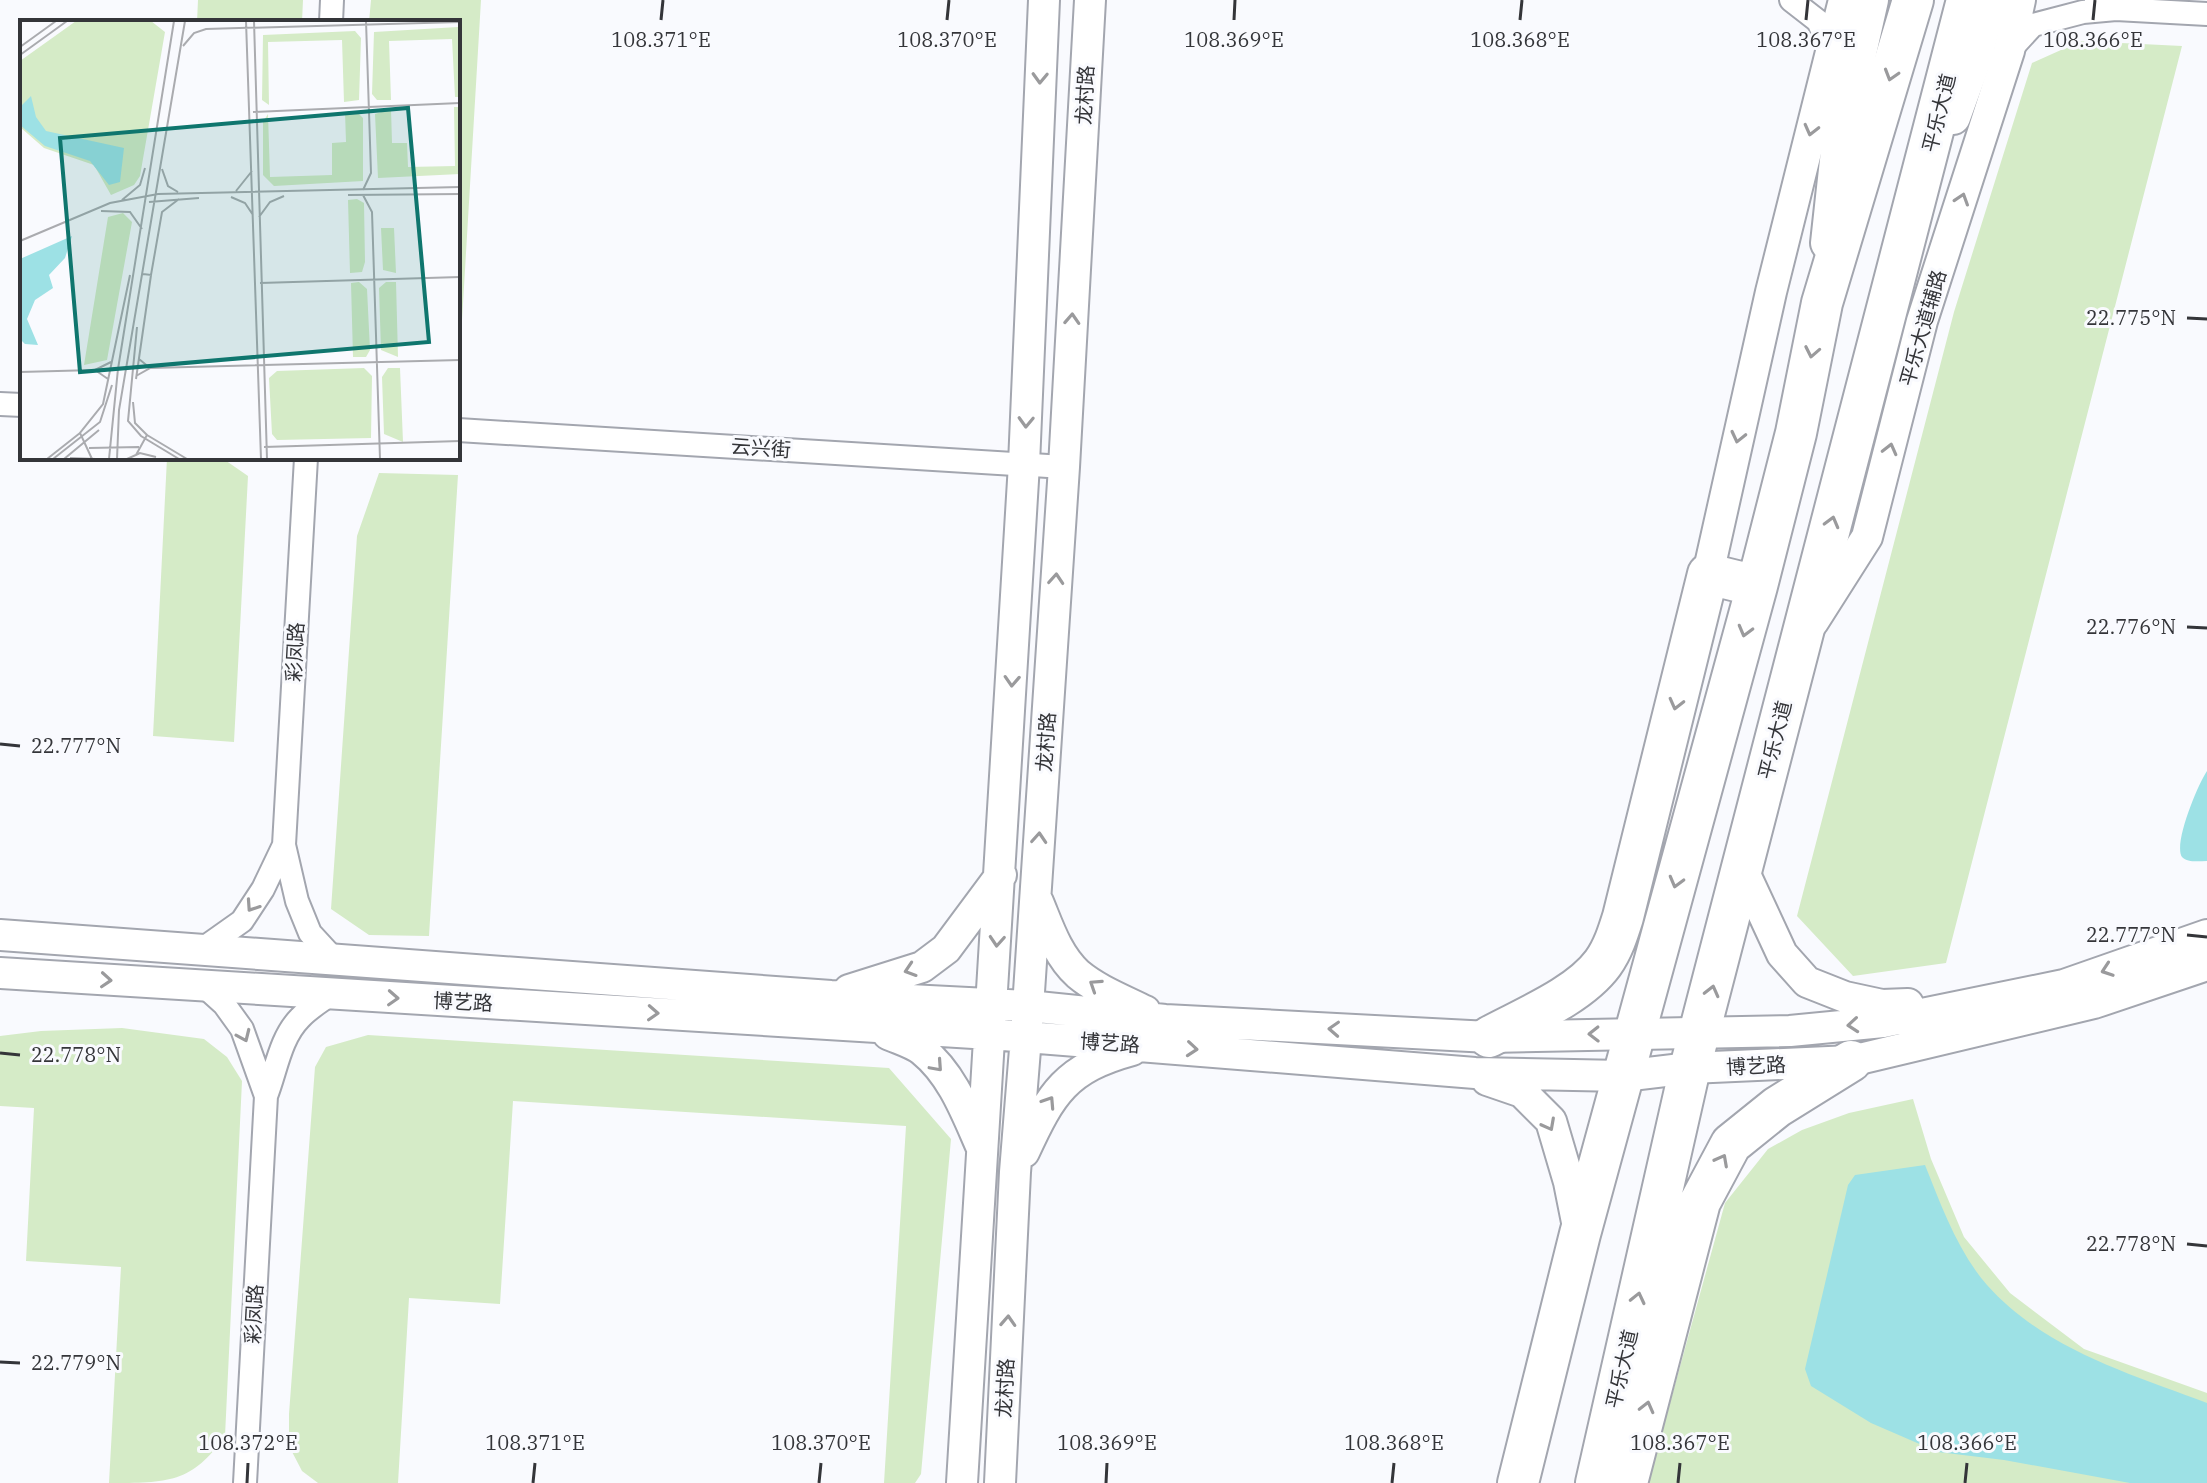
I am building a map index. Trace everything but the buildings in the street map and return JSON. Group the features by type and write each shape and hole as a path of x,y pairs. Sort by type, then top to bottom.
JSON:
{"highway":[{"path":"1518,1483 1580,1234 1757,586 1796,433 1822,303 1913,0"},
{"name":"平乐大道","path":"1596,1483 1695,1051 1967,0"},
{"path":"1489,1037 1571,992 1602,964 1617,938 1708,574 1757,586"},
{"path":"1627,1483 1700,1202 1731,1144 1777,1107 1851,1061"}],"main road":[{"name":"龙村路","path":"962,1483 1024,464 1044,0"},
{"name":"龙村路","path":"1000,1483 1015,1172 1064,467 1090,0"},
{"path":"1708,574 1771,292 1844,0"},
{"path":"1822,303 1839,142 1871,0"},
{"path":"1906,245 1976,54 1989,0"},
{"name":"平乐大道辅路","path":"1799,644 1867,537 1922,321 2009,51 2020,0"},
{"path":"1743,870 1782,954 1807,982 1845,997 1882,1005 1990,1000"},
{"path":"831,996 922,967 946,949 1001,875"},
{"path":"1015,1172 1042,1113 1056,1091 1105,1057 1157,1033 1077,973 1054,942 1035,895"},
{"name":"博艺路","path":"0,935 831,996 992,1019 1026,1037 1157,1033 1635,1036 1695,1051 1851,1061 2094,1003 2207,965"},
{"name":"博艺路","path":"0,973 872,1027 992,1019 1028,1006 1157,1033 1463,1072 1623,1076 1695,1051 1790,1031 1883,1022 2064,985 2207,935"},
{"path":"0,989 63,977"},
{"path":"872,1027 920,1048 943,1069 983,1151"},
{"path":"1463,1072 1522,1092 1551,1121 1580,1234"}],"street":[{"path":"331,20 332,0"},
{"path":"1791,0 1818,21 1831,49"},
{"path":"2009,51 2033,25 2106,5 2207,14"},
{"path":"0,404 20,405"},
{"name":"云兴街","path":"460,430 1064,467"},
{"name":"彩凤路","path":"306,460 284,845 297,901 310,933 333,958"},
{"name":"彩凤路","path":"201,950 242,921 263,889 284,845"},
{"path":"204,986 224,1004 242,1029 266,1096"},
{"path":"266,1096 285,1040 300,1018 331,994"},
{"name":"彩凤路","path":"245,1483 266,1096"}],"green space":[{"path":"198,0 303,0 302,20 197,20"},
{"path":"371,0 481,0 460,354 460,20 369,20"},
{"path":"2081,41 2182,46 1946,963 1853,976 1797,916 1954,312 2032,63"},
{"path":"167,460 225,460 248,476 234,742 153,736"},
{"path":"379,473 458,475 429,936 369,935 331,909 357,536"},
{"path":"122,1028 204,1039 227,1057 242,1081 225,1436 201,1463 177,1477 163,1481 109,1483 121,1267 26,1261 34,1108 0,1106 0,1036"},
{"path":"368,1035 889,1068 951,1139 921,1474 915,1483 884,1483 906,1126 513,1101 500,1304 409,1298 398,1483 318,1483 302,1471 289,1446 289,1414 315,1067 326,1047"},
{"path":"1913,1099 1931,1159 1964,1237 2010,1293 2084,1349 2207,1393 2207,1483 1648,1483 1725,1203 1768,1149 1802,1130 1849,1113"}],"water":[{"path":"2207,771 2207,861 2190,861 2182,857 2181,840 2193,800"},
{"path":"1925,1165 1967,1258 1987,1285 2010,1307 2061,1343 2119,1370 2207,1403 2207,1483 2130,1483 2004,1460 1938,1452 1871,1423 1811,1386 1805,1369 1848,1185 1855,1175"}]}
